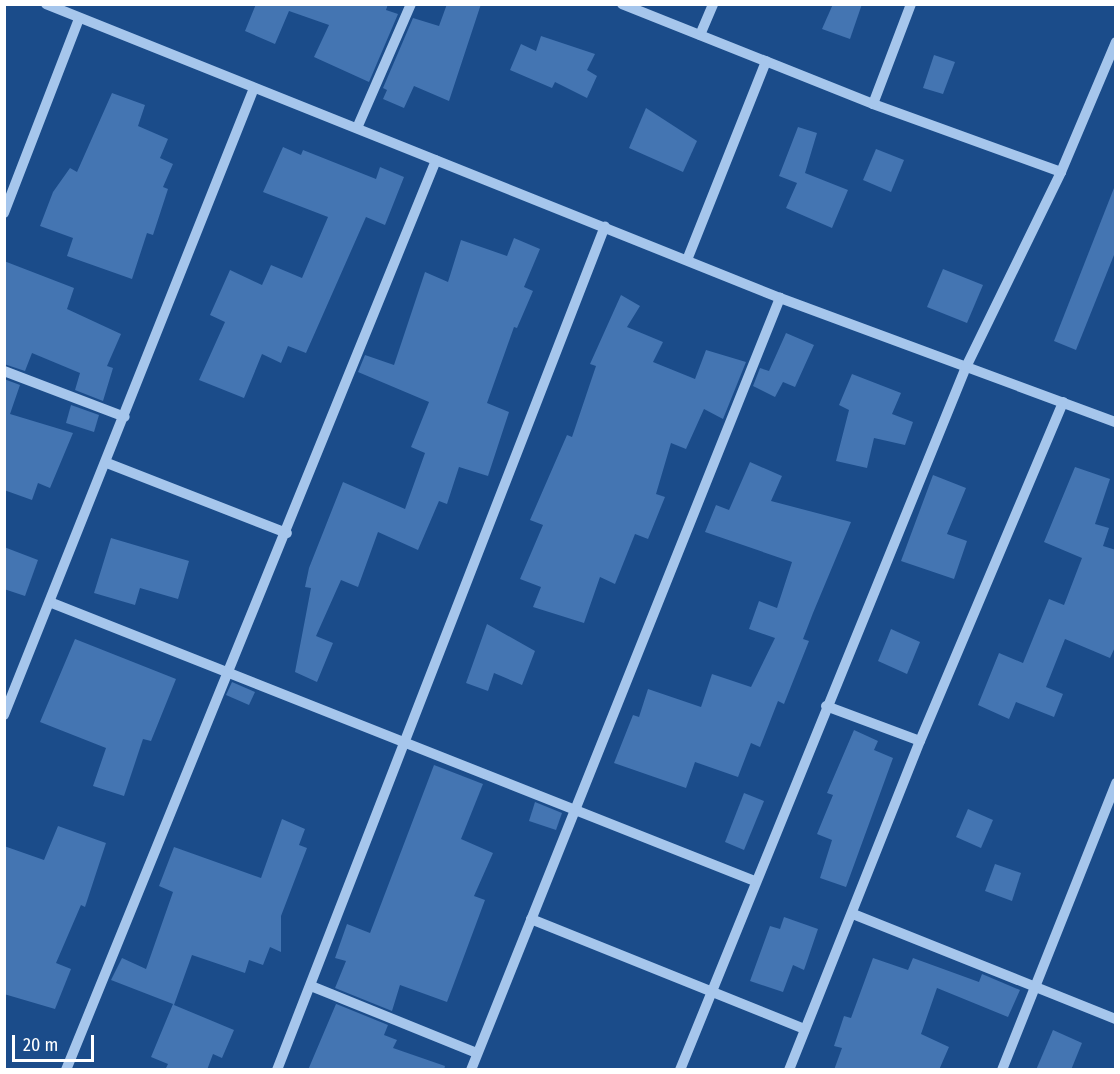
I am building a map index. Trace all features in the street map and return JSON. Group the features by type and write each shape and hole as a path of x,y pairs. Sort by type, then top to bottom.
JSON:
{"street":[{"path":"46,4 780,298 1116,422"},
{"path":"357,128 411,4"},
{"path":"622,4 873,104 1060,172"},
{"path":"700,35 713,4"},
{"path":"873,104 911,4"},
{"path":"4,213 79,19"},
{"path":"680,1070 826,706 966,367 1060,172 1116,42"},
{"path":"687,260 766,61"},
{"path":"4,715 52,603 254,88"},
{"path":"66,1070 230,674 436,160"},
{"path":"277,1070 605,226"},
{"path":"471,1070 780,298"},
{"path":"4,371 125,417"},
{"path":"789,1070 920,741 1063,402"},
{"path":"107,463 286,533"},
{"path":"52,603 755,881"},
{"path":"826,706 920,741"},
{"path":"1002,1070 1111,810 1116,783"},
{"path":"853,914 1116,1019"},
{"path":"531,920 805,1029"},
{"path":"311,986 477,1053"}],"building":[{"path":"256,4 388,4 386,10 398,14 369,82 314,57 329,25 289,11 275,44 245,31"},
{"path":"447,4 481,4 449,101 414,86 404,108 383,99 387,90 383,88 413,18 439,26"},
{"path":"833,4 862,4 850,39 822,29"},
{"path":"541,36 595,54 587,70 597,76 587,98 555,82 552,88 510,70 521,44 536,51"},
{"path":"934,55 955,62 943,94 923,88"},
{"path":"112,93 145,105 138,126 168,139 160,158 173,164 163,187 168,189 153,235 147,233 132,279 67,256 73,238 40,226 53,192 70,168 77,172"},
{"path":"646,108 697,141 683,172 629,148"},
{"path":"798,127 817,133 805,173 848,190 832,228 786,208 797,183 779,176"},
{"path":"283,147 301,155 303,150 376,179 380,167 404,177 385,225 366,217 306,353 288,346 281,363 262,354 244,398 199,380 225,322 210,315 230,270 262,285 271,265 302,278 328,217 263,192"},
{"path":"876,149 904,160 891,192 863,180"},
{"path":"1114,188 1116,250 1076,350 1054,341"},
{"path":"514,238 540,249 524,287 533,291 517,328 514,327 487,403 509,412 488,476 459,467 447,504 439,501 418,550 378,532 358,587 341,580 316,636 333,643 317,682 295,672 311,588 305,587 309,568 343,482 405,509 425,453 411,447 429,402 358,372 365,355 394,365 425,272 448,282 461,240 507,256"},
{"path":"4,261 74,288 67,309 121,334 107,366 113,368 103,401 75,390 80,373 32,353 25,371 4,364"},
{"path":"943,269 983,285 967,323 927,307"},
{"path":"621,295 640,306 627,327 663,342 653,362 695,379 706,350 746,362 723,419 704,409 686,449 671,443 656,494 665,497 648,539 635,534 615,584 600,577 584,623 533,607 541,587 520,579 543,525 530,520 567,435 572,437 596,366 590,364"},
{"path":"786,333 814,345 795,387 783,382 775,397 753,386 760,368 769,371"},
{"path":"852,374 901,393 892,414 913,422 905,445 874,438 867,468 836,461 849,410 839,405"},
{"path":"4,379 20,385 10,414 73,433 50,488 38,483 32,500 4,490"},
{"path":"71,405 99,415 94,432 66,423"},
{"path":"750,462 782,476 771,501 851,522 803,639 809,641 784,704 778,701 760,747 751,743 738,777 695,762 686,788 614,763 633,715 639,717 648,689 701,707 712,674 751,687 775,638 749,629 759,601 777,608 792,562 705,532 716,505 729,510"},
{"path":"1075,467 1110,479 1095,524 1109,528 1103,546 1116,550 1116,645 1110,658 1065,639 1046,687 1063,694 1054,717 1016,702 1009,719 978,705 999,653 1023,663 1049,599 1064,605 1082,558 1044,542"},
{"path":"933,475 966,488 947,534 967,541 954,579 901,561"},
{"path":"111,538 189,561 178,599 140,588 135,605 94,593"},
{"path":"4,547 38,560 25,596 4,589"},
{"path":"487,624 535,651 522,685 494,673 488,691 466,683"},
{"path":"891,629 920,642 907,674 878,661"},
{"path":"75,639 176,679 151,741 143,739 124,796 93,786 106,748 40,722"},
{"path":"232,682 255,692 249,705 226,695"},
{"path":"854,730 878,741 874,750 893,758 846,887 820,878 832,840 817,834 833,795 827,793"},
{"path":"434,765 483,784 461,839 493,853 474,896 485,900 447,1002 400,985 392,1011 335,988 346,961 335,958 347,924 370,933"},
{"path":"744,793 764,801 744,850 725,842"},
{"path":"535,802 562,813 556,830 529,821"},
{"path":"968,809 993,820 981,848 956,837"},
{"path":"282,819 305,829 299,845 307,848 281,916 281,952 270,947 263,965 249,960 245,973 192,955 174,1005 234,1030 222,1058 213,1054 207,1070 165,1070 168,1064 151,1057 173,1004 111,980 122,958 146,969 173,892 159,886 174,847 261,878"},
{"path":"58,826 106,843 85,907 81,905 56,963 71,969 55,1009 4,994 4,846 44,860"},
{"path":"995,864 1021,873 1012,901 985,891"},
{"path":"784,917 818,929 804,970 793,965 783,992 750,981 770,926 780,929"},
{"path":"873,958 908,970 913,958 979,982 982,974 1020,990 1008,1017 937,988 921,1034 949,1047 939,1070 834,1070 842,1048 834,1046 844,1016 851,1018"},
{"path":"329,1001 388,1025 384,1035 397,1040 393,1048 445,1066 444,1070 308,1070 336,1004"},
{"path":"1053,1030 1082,1043 1071,1070 1036,1070"}]}
